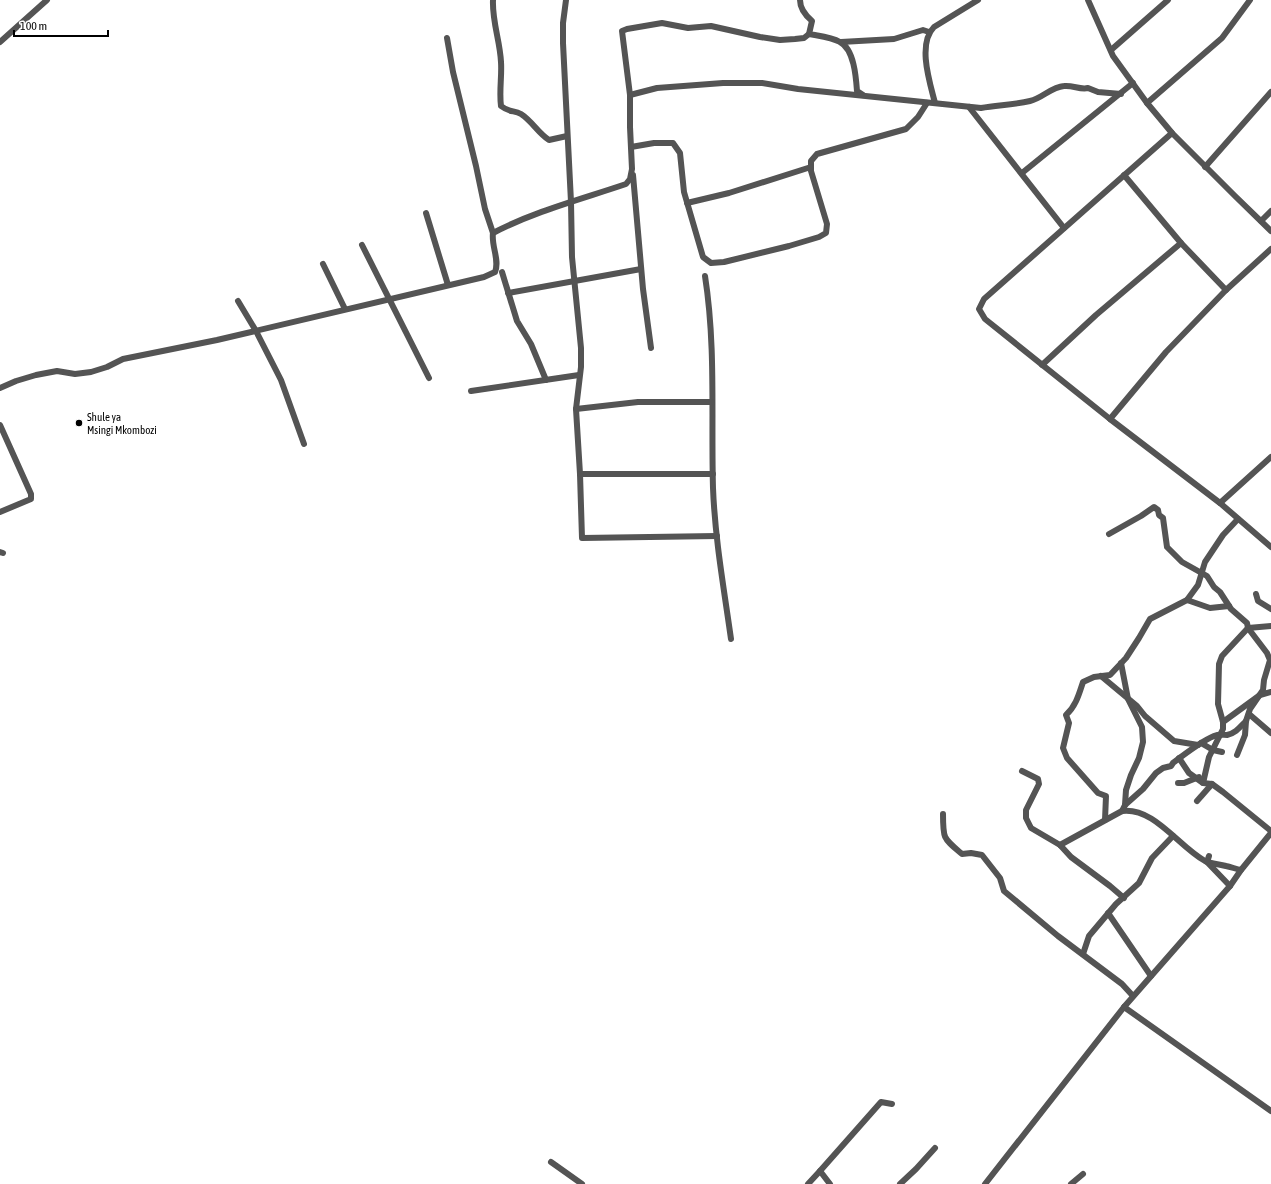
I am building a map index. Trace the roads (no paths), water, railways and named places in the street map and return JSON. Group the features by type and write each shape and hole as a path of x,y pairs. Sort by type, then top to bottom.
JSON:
{"street":[{"path":"0,42 47,0"},
{"path":"493,0 494,22 500,46 501,63 499,96 501,106 507,111 520,113 532,123 542,136 549,140 567,136"},
{"path":"566,0 563,23 563,43 571,202 571,253 581,348 580,375 576,408 582,538 717,536"},
{"path":"651,348 646,319 641,269 632,169 630,95 622,31 662,23 688,28 710,26 760,38 780,40 804,38 809,34 812,21 804,14 800,6 800,0"},
{"path":"935,104 928,72 926,42 929,32 934,27 978,0"},
{"path":"1088,0 1113,56 1147,103 1172,133 1271,230"},
{"path":"1111,50 1168,0"},
{"path":"1147,103 1222,38 1250,0"},
{"path":"809,34 830,38 841,42 894,39 923,30 929,32"},
{"path":"0,388 36,375 58,371 75,374 91,372 107,367 123,358 256,331 484,277 495,272 497,266 493,244 494,233 485,209 447,38"},
{"path":"841,42 852,57 857,91 864,96"},
{"path":"630,95 657,88 723,83 762,83 780,87 980,108 993,105 1030,102 1036,100 1056,87 1064,86 1074,86 1083,89 1088,88 1098,92 1121,94"},
{"path":"1022,174 1133,83"},
{"path":"1205,166 1271,92"},
{"path":"631,147 654,143 673,143 680,153 684,192 704,257 711,263 724,262 797,244 819,237 826,233 827,224 811,171 811,161 816,154 906,129 918,117 927,103"},
{"path":"969,107 1064,228"},
{"path":"1172,133 984,298 979,309 985,319 1110,419 1220,503 1271,547"},
{"path":"687,203 729,193 811,167"},
{"path":"494,233 506,226 626,184 630,179 632,169"},
{"path":"1124,175 1181,243 1226,290"},
{"path":"1261,221 1271,212"},
{"path":"426,213 448,285"},
{"path":"1042,365 1096,315 1181,243"},
{"path":"362,245 429,378"},
{"path":"1110,419 1166,352 1226,290 1271,249"},
{"path":"323,264 346,309"},
{"path":"508,293 641,269"},
{"path":"502,272 517,321 531,344 546,380"},
{"path":"705,276 711,322 713,474 717,536 731,639"},
{"path":"238,301 256,331 281,380 304,444"},
{"path":"471,390 580,375"},
{"path":"576,408 638,402 712,402"},
{"path":"0,425 31,494 31,499 0,512"},
{"path":"1220,503 1271,457"},
{"path":"580,474 713,474"},
{"path":"1060,845 1105,820 1123,808 1143,789 1156,773 1163,768 1170,766 1199,744 1219,734 1226,735 1237,731 1246,721 1250,709 1263,690 1264,680 1271,659 1248,628 1247,623 1229,606 1207,576 1182,562 1167,547 1163,518 1159,515 1158,510 1154,507 1109,534"},
{"path":"1105,820 1106,796 1098,793 1076,769 1067,758 1063,748 1069,723 1066,715 1072,710 1083,682 1110,674 1121,664 1150,619 1187,600 1198,585 1205,562 1223,535 1238,519"},
{"path":"1256,594 1258,601 1271,609"},
{"path":"1187,600 1210,608 1229,606"},
{"path":"1203,783 1207,763 1219,734 1223,729 1223,722 1218,704 1219,664 1222,656 1248,628 1271,626"},
{"path":"1121,664 1128,699 1142,727 1143,742 1139,758 1126,790 1123,808"},
{"path":"1101,676 1174,741 1199,744 1222,752"},
{"path":"1223,722 1260,695 1271,692"},
{"path":"1249,714 1271,733"},
{"path":"1237,755 1245,735 1246,721"},
{"path":"1237,731 1245,735"},
{"path":"985,1184 1124,1007 1230,886 1271,832 1212,784 1203,783 1189,773 1179,758"},
{"path":"1022,771 1038,779 1039,784 1026,810 1026,818 1031,828 1060,845 1071,857 1124,898"},
{"path":"1178,783 1184,783 1206,774"},
{"path":"1197,802 1212,784"},
{"path":"1123,808 1143,813 1173,836 1208,859 1241,870"},
{"path":"943,814 943,834 949,843 962,854 971,853 982,855 1000,878 1004,891 1058,936 1122,984 1133,996"},
{"path":"1083,954 1089,936 1116,904 1139,883 1152,858 1173,836"},
{"path":"1208,859 1230,886"},
{"path":"1108,914 1151,976"},
{"path":"1124,1007 1271,1111"},
{"path":"808,1184 881,1102 892,1104"},
{"path":"900,1184 935,1148"},
{"path":"551,1162 582,1184"},
{"path":"820,1171 830,1184"},
{"path":"1071,1184 1082,1174"}],"place":[{"name":"Shule ya Msingi Mkombozi","path":"79,423"}]}
